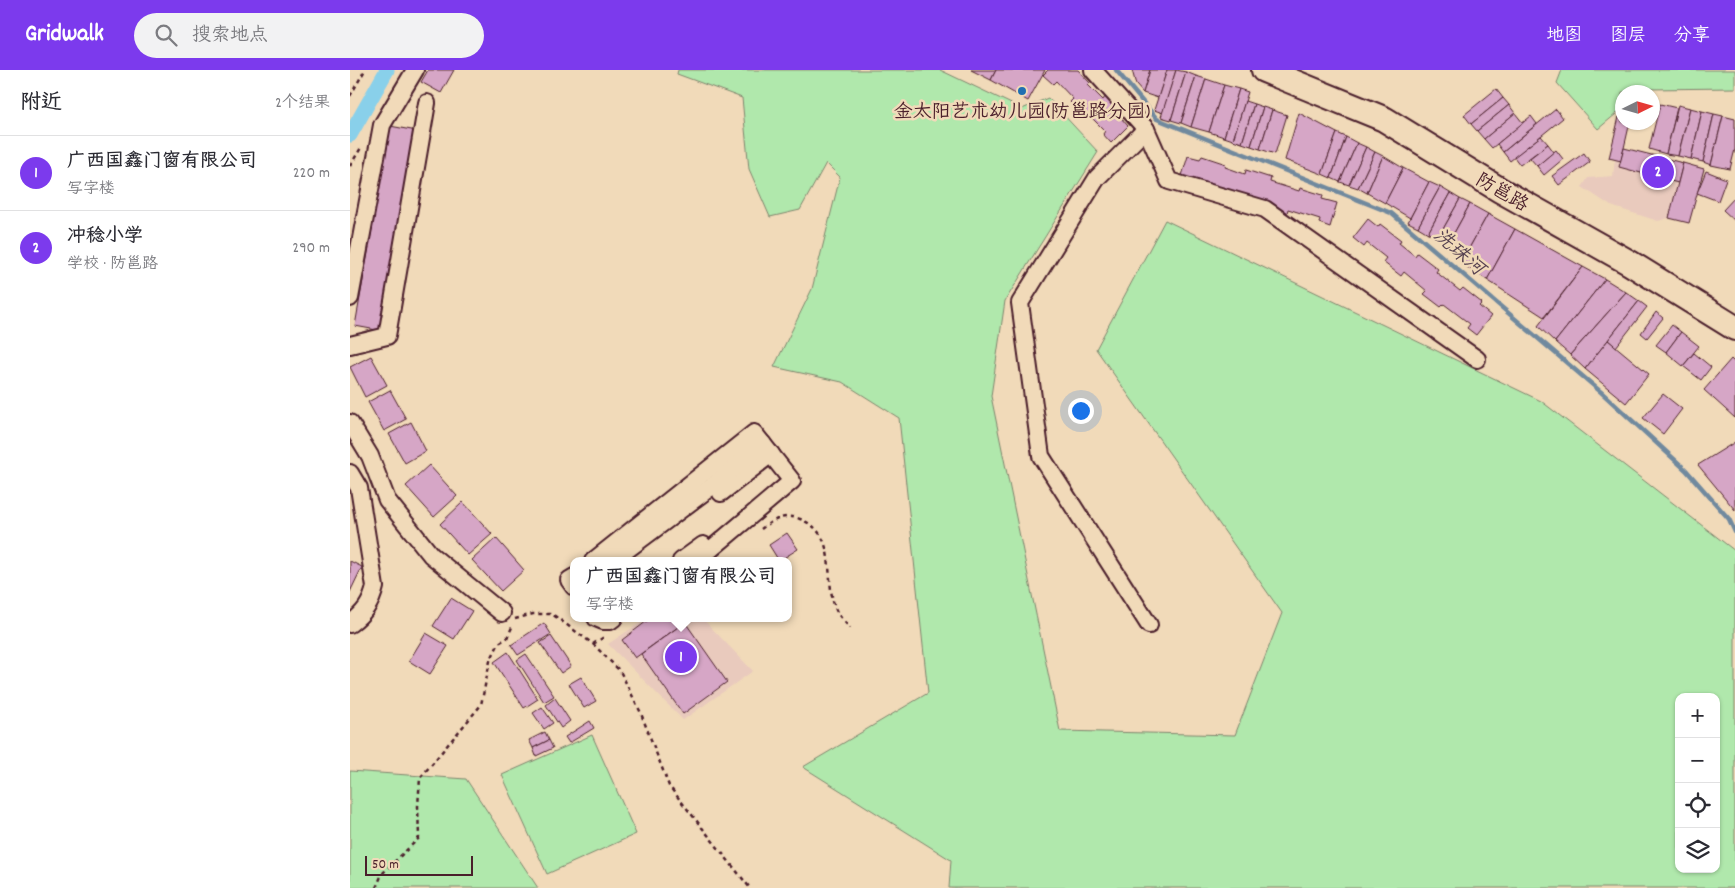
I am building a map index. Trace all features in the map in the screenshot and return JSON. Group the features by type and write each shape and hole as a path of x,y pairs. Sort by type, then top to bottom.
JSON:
{"highway":[{"name":"防邕路","path":"1264,70 1384,119 1500,190 1630,263 1735,328"}],"street":[{"path":"350,298 382,125 415,70"},
{"path":"1093,70 1146,129 1169,181 1265,210 1477,359"},
{"path":"351,342 387,336 427,103"},
{"path":"1146,129 1096,178 1020,303 1042,456 1149,625"},
{"path":"350,423 370,456 387,500 431,556 509,616"},
{"path":"598,557 754,433 792,481"},
{"path":"617,557 711,487 767,449"},
{"path":"629,557 673,525 718,496 767,449"},
{"path":"350,473 359,488 375,587 372,600 359,617 350,624"},
{"path":"687,557 792,481"},
{"path":"702,557 792,481"}],"path":[{"path":"350,96 364,70"},
{"path":"760,529 774,519 794,517 809,523 820,536 828,553 832,593 836,611 850,628"},
{"path":"376,888 382,874 419,838 418,806 420,778 481,705 490,661 498,642 506,638 509,616 533,614 552,614 593,644 620,671 640,711 669,786 750,888"},
{"path":"746,883 746,888"}],"shaded area":[{"path":"1616,130 1628,130 1624,148 1704,169 1689,223 1669,218 1658,221 1611,206 1582,187 1588,178 1613,176 1615,159 1609,158"},
{"path":"641,622 706,622 753,671 683,720 608,644"}],"green space":[{"path":"678,70 940,70 1022,109 1048,98 1098,152 1005,301 991,396 1060,731 1235,735 1282,613 1096,349 1165,220 1541,401 1735,551 1735,888 949,888 951,860 803,767 928,693 899,418 842,382 774,367 812,289 840,177 826,163 800,210 770,217 749,169 742,98 677,74"},
{"path":"1562,70 1735,70 1735,88 1660,89 1660,85 1615,85 1615,115 1598,129 1557,83"},
{"path":"592,735 636,834 547,874 502,775"},
{"path":"350,771 466,779 538,888 350,888"}],"building":[{"path":"428,70 454,70 441,93 421,82"},
{"path":"971,70 996,70 991,80"},
{"name":"金太阳艺术幼儿园(防邕路分园)","path":"996,70 1045,70 1028,101 991,80"},
{"path":"1048,70 1078,70 1090,83 1088,85 1103,100 1105,97 1124,116 1121,118 1128,126 1111,143 1103,134 1105,131 1089,115 1086,118 1070,102 1073,99 1056,81 1053,84 1043,75"},
{"path":"1132,70 1150,70 1143,93 1136,85"},
{"path":"1150,70 1167,70 1158,98 1143,93"},
{"path":"1167,70 1176,70 1163,113 1154,110"},
{"path":"1176,70 1186,72 1171,120 1161,117"},
{"path":"1186,72 1196,76 1181,123 1171,120"},
{"path":"1196,76 1206,79 1191,127 1181,123"},
{"path":"1206,79 1224,85 1209,132 1191,127"},
{"path":"1224,85 1239,89 1224,137 1209,132"},
{"path":"1239,89 1248,92 1233,140 1224,137"},
{"path":"1496,89 1503,98 1471,124 1464,115"},
{"path":"1503,98 1509,105 1477,131 1471,124"},
{"path":"1245,101 1254,104 1242,143 1233,140"},
{"path":"1254,104 1263,107 1251,146 1242,143"},
{"path":"1660,104 1677,108 1666,154 1649,149 1654,130 1660,130"},
{"path":"1509,105 1515,113 1484,139 1477,131"},
{"path":"1678,105 1690,108 1678,156 1666,154"},
{"path":"1263,107 1272,110 1260,149 1251,146"},
{"path":"1690,108 1702,111 1691,159 1678,156"},
{"path":"1556,109 1563,118 1510,161 1503,152"},
{"path":"1272,110 1287,115 1275,154 1260,149"},
{"path":"1702,111 1714,114 1703,162 1691,159"},
{"path":"1299,113 1337,133 1322,174 1285,160"},
{"path":"1515,113 1523,123 1492,148 1484,139"},
{"path":"1714,114 1723,116 1711,165 1703,162"},
{"path":"1531,116 1537,124 1503,152 1497,144"},
{"path":"1723,116 1735,119 1735,149 1730,169 1711,165"},
{"path":"390,126 417,131 382,331 355,326"},
{"path":"1616,130 1628,130 1621,161 1609,158"},
{"path":"1337,133 1346,137 1331,178 1322,174"},
{"path":"1541,136 1548,144 1520,165 1514,157"},
{"path":"1346,137 1357,143 1340,182 1331,178"},
{"path":"1357,143 1366,147 1349,185 1340,182"},
{"path":"1548,144 1554,152 1537,166 1530,158"},
{"path":"1366,147 1375,152 1358,188 1349,185"},
{"path":"1624,148 1683,163 1678,183 1619,167"},
{"path":"1556,150 1563,159 1544,175 1537,166"},
{"path":"1375,152 1383,156 1367,193 1358,188"},
{"path":"1584,153 1590,162 1559,185 1552,176"},
{"path":"1188,156 1200,159 1202,156 1226,164 1225,167 1245,174 1246,170 1271,178 1270,182 1299,191 1300,188 1323,195 1322,199 1337,203 1330,227 1319,223 1320,219 1288,209 1287,213 1264,206 1266,201 1240,193 1239,197 1217,191 1218,186 1195,179 1194,183 1181,179"},
{"path":"1383,156 1403,168 1385,203 1367,193"},
{"path":"1683,163 1704,169 1689,223 1669,218"},
{"path":"1403,168 1429,182 1410,218 1385,203"},
{"path":"1706,171 1726,179 1718,201 1697,193"},
{"path":"1429,182 1440,187 1418,227 1408,222"},
{"path":"1440,187 1450,193 1428,233 1418,227"},
{"path":"1450,193 1460,199 1438,238 1428,233"},
{"path":"1735,197 1735,221 1723,210"},
{"path":"1460,199 1470,204 1448,244 1438,238"},
{"path":"1470,204 1488,214 1466,254 1448,244"},
{"path":"1488,214 1515,229 1487,280 1461,263"},
{"path":"1368,219 1378,227 1380,224 1401,240 1399,243 1415,256 1417,253 1438,269 1436,272 1460,291 1463,288 1482,303 1479,306 1491,316 1476,335 1467,328 1470,324 1444,304 1441,307 1424,294 1427,291 1404,272 1401,276 1383,262 1386,258 1367,243 1364,247 1353,238"},
{"path":"1515,229 1583,267 1544,317 1487,280"},
{"path":"1583,267 1605,279 1555,342 1538,326"},
{"path":"1605,279 1626,292 1570,355 1555,342"},
{"path":"1626,292 1639,301 1585,369 1570,355"},
{"path":"1639,301 1647,307 1616,347 1608,340"},
{"path":"1656,312 1663,318 1647,338 1641,333"},
{"path":"1672,325 1681,332 1666,352 1656,345"},
{"path":"1681,332 1699,346 1683,366 1666,352"},
{"path":"1608,340 1649,374 1626,403 1585,369"},
{"path":"1694,353 1711,367 1701,380 1683,366"},
{"path":"371,356 387,385 365,397 350,367"},
{"path":"1731,359 1735,363 1735,418 1704,390"},
{"path":"390,390 406,419 384,431 368,402"},
{"path":"1663,394 1682,409 1663,434 1643,418"},
{"path":"411,422 426,451 405,463 389,434"},
{"path":"1735,442 1735,510 1698,465"},
{"path":"429,465 457,496 434,517 406,486"},
{"path":"463,502 492,534 468,555 440,524"},
{"path":"787,533 798,549 785,557 776,557 769,545"},
{"path":"496,538 524,570 501,591 472,560"},
{"path":"350,561 362,567 350,592"},
{"path":"451,598 472,611 454,639 433,626"},
{"path":"646,622 685,622 635,658 622,640"},
{"path":"685,622 727,682 683,714 641,654"},
{"path":"544,623 551,634 518,655 511,645"},
{"path":"426,633 448,646 430,674 409,661"},
{"path":"551,636 571,666 561,673 540,643"},
{"path":"508,652 538,699 524,708 494,662"},
{"path":"526,654 554,696 544,702 517,660"},
{"path":"581,677 596,701 584,708 569,684"},
{"path":"555,698 570,721 561,728 546,705"},
{"path":"542,707 553,723 544,729 533,713"},
{"path":"590,721 594,728 569,743 565,737"},
{"path":"545,732 549,740 533,748 529,740"},
{"path":"549,740 553,748 536,756 533,748"}],"waterway":[{"path":"350,135 387,70"},
{"name":"洗珠河","path":"1116,70 1157,119 1391,213 1601,392 1686,470 1729,519 1735,532"}],"place":[{"name":"金太阳艺术幼儿园(防邕路分园)","path":"1022,91"},
{"name":"冲稔小学","path":"1658,172"},
{"name":"广西国鑫门窗有限公司","path":"681,657"}]}
